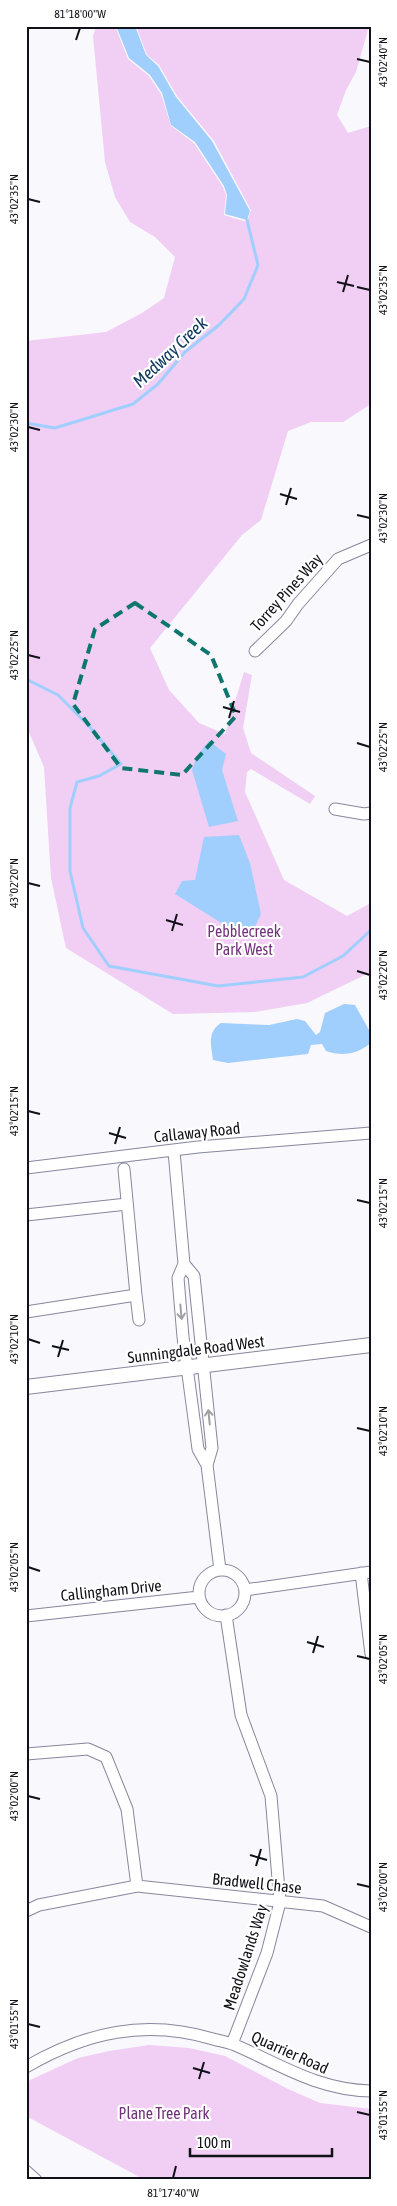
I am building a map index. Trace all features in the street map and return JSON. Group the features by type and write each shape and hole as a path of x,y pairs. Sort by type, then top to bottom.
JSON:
{"main road":[{"name":"Sunningdale Road West","path":"26,1387 371,1345"}],"street":[{"name":"Torrey Pines Way","path":"255,651 286,621 298,604 338,559 371,545"},
{"path":"335,809 364,814 371,813"},
{"name":"Callaway Road","path":"26,1168 174,1151 371,1133"},
{"path":"174,1151 184,1264 178,1278 187,1368 198,1449 208,1465"},
{"path":"124,1169 138,1320"},
{"path":"26,1214 128,1204"},
{"path":"184,1264 194,1276 212,1448 208,1465 220,1570"},
{"path":"26,1312 136,1295"},
{"path":"220,1570 236,1575 245,1590 244,1599 240,1606 234,1612 226,1615 217,1615 209,1612 203,1605 200,1597 202,1582 207,1576 220,1570"},
{"path":"245,1590 366,1573 371,1654"},
{"name":"Callingham Drive","path":"26,1616 200,1597"},
{"name":"Meadowlands Way","path":"226,1615 241,1715 271,1796 280,1902 267,1953 232,2044"},
{"path":"26,1754 88,1749 106,1757 128,1809 137,1886"},
{"name":"Bradwell Chase","path":"26,1910 39,1905 137,1886 323,1906 371,1927"},
{"name":"Quarrier Road","path":"26,2067 51,2052 78,2042 123,2030 175,2030 232,2044 288,2071 326,2086 371,2091"},
{"path":"26,2171 36,2180"}],"highlighted area":[{"path":"135,603 211,655 236,716 182,775 121,768 73,704 95,629"}],"green space":[{"name":"Pebblecreek Park West","path":"96,26 115,26 128,59 149,76 161,94 171,126 194,143 223,187 226,195 224,215 247,222 251,210 214,141 177,96 159,65 147,55 136,26 369,26 356,72 346,90 337,115 348,133 371,126 371,404 343,422 311,422 288,431 261,520 242,535 150,648 169,690 199,723 225,734 244,672 252,675 243,728 251,753 315,796 310,804 251,769 247,772 245,792 284,880 347,916 371,903 371,972 307,1003 255,1012 173,1014 66,948 51,878 44,767 26,725 26,341 106,332 142,313 164,298 175,257 155,237 130,222 115,197 105,162 93,36"},
{"name":"Plane Tree Park","path":"149,2045 189,2048 225,2056 288,2089 320,2103 371,2109 371,2180 145,2180 26,2116 26,2084 30,2080 78,2058"}],"water":[{"path":"116,26 135,26 146,55 158,66 176,97 212,141 250,211 247,220 225,214 227,195 224,186 195,142 171,125 162,93 150,75 129,58"},
{"path":"209,741 226,754 222,770 238,821 209,827 192,770 197,756"},
{"path":"239,835 250,863 261,914 254,929 231,929 175,894 182,881 195,880 204,837"},
{"path":"344,1004 355,1005 369,1030 371,1043 360,1050 338,1054 326,1051 322,1044 311,1045 308,1054 228,1063 213,1060 211,1039 214,1030 221,1023 269,1025 297,1019 305,1021 316,1035 320,1032 325,1013"}],"waterway":[{"name":"Medway Creek","path":"26,423 55,428 133,404 158,384 185,352 219,325 244,299 258,265 247,220"},
{"path":"26,679 58,695 88,725 121,764 99,776 77,782 70,808 70,871 83,928 109,966 218,986 303,977 343,956 371,930"}]}
